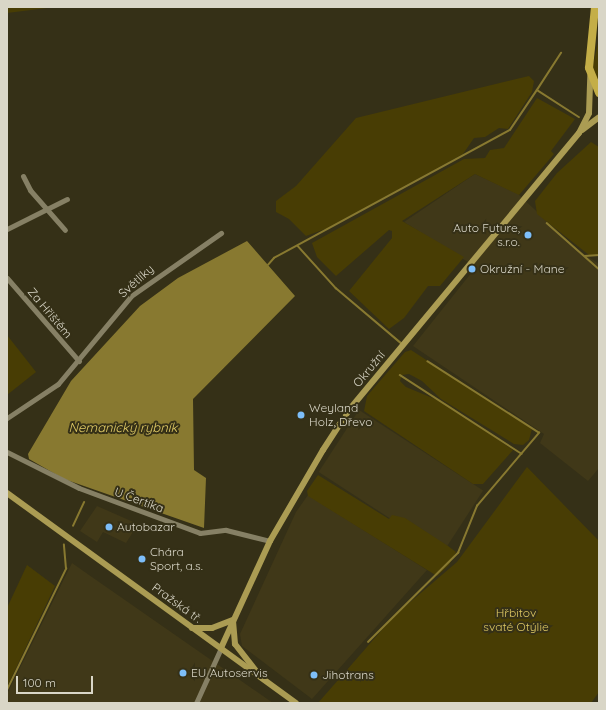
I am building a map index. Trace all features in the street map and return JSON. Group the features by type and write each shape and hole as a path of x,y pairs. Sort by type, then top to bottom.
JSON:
{"highway":[{"path":"595,7 590,76 599,93"},
{"path":"592,44 599,33"}],"main road":[{"name":"Okružní","path":"221,648 270,541 295,495 349,410 579,132 589,113 590,76"},
{"name":"Okružní","path":"579,132 599,117"},
{"name":"Pražská tř.","path":"7,494 296,703"},
{"path":"192,628 212,628 233,620 236,647 262,678"}],"street":[{"path":"23,176 65,230"},
{"path":"7,229 67,199"},
{"name":"Světlíky","path":"79,361 131,296 221,233"},
{"name":"Za Hřištěm","path":"7,278 79,361"},
{"path":"7,418 58,384 79,361"},
{"name":"U Čertíka","path":"7,452 79,488 200,533 226,530 270,541"},
{"path":"196,703 221,648"}],"shaded area":[{"path":"475,174 518,194 577,249 599,264 599,468 588,481 540,443 544,434 413,346 476,267 404,222"},
{"path":"359,410 483,491 443,553 319,472"},
{"path":"308,495 427,570 312,699 242,646 240,634 296,512"},
{"name":"Autobazar","path":"97,506 138,524 126,543 103,532 97,542 80,531"},
{"path":"72,563 273,703 7,703 7,694"}],"green space":[{"path":"7,7 55,7 7,13"},
{"path":"599,39 599,88 592,69"},
{"path":"529,76 534,81 532,92 508,129 499,128 485,137 474,138 463,154 328,228 306,236 289,219 276,212 276,201 296,186 356,118"},
{"path":"537,98 575,119 551,151 554,154 519,195 475,174 402,221 464,257 440,286 428,286 404,318 389,329 349,291 392,238 392,231 389,230 336,276 317,257 312,243 464,159 485,158 490,150 504,148"},
{"path":"591,142 599,147 599,255 589,255 537,214 535,201 557,173"},
{"path":"7,335 36,372 7,395"},
{"path":"411,350 532,429 529,440 523,445 514,444 441,399 422,381 409,374 402,375 400,381 406,387 447,404 513,450 483,484 473,484 364,411 367,396 405,352"},
{"name":"Hřbitov svaté Otýlie","path":"527,467 599,541 599,692 591,703 318,703 394,616 457,562"},
{"path":"318,475 389,519 392,515 405,518 448,546 456,552 449,565 437,576 308,496 307,491"},
{"path":"27,565 55,586 7,687 7,608"}],"water":[{"name":"Nemanický rybník","path":"247,241 295,296 193,399 194,470 206,478 204,528 64,479 29,459 28,454 71,381 140,306 178,278"}],"waterway":[{"path":"537,90 561,53"},
{"path":"268,265 274,258 510,130 537,90 579,117"},
{"path":"547,223 599,269"},
{"path":"298,246 336,288 401,343"},
{"path":"585,256 599,255"},
{"path":"368,642 458,553 477,506 539,433 428,362"},
{"path":"400,375 522,454"},
{"path":"73,526 84,502"},
{"path":"7,690 66,569 64,545"}],"place":[{"name":"Auto Future, s.r.o.","path":"528,235"},
{"name":"Okružní - Mane","path":"472,269"},
{"name":"Weyland Holz, Dřevo","path":"301,415"},
{"name":"Autobazar","path":"109,527"},
{"name":"Chára Sport, a.s.","path":"142,559"},
{"name":"EU Autoservis","path":"183,673"},
{"name":"Jihotrans","path":"314,675"}]}
